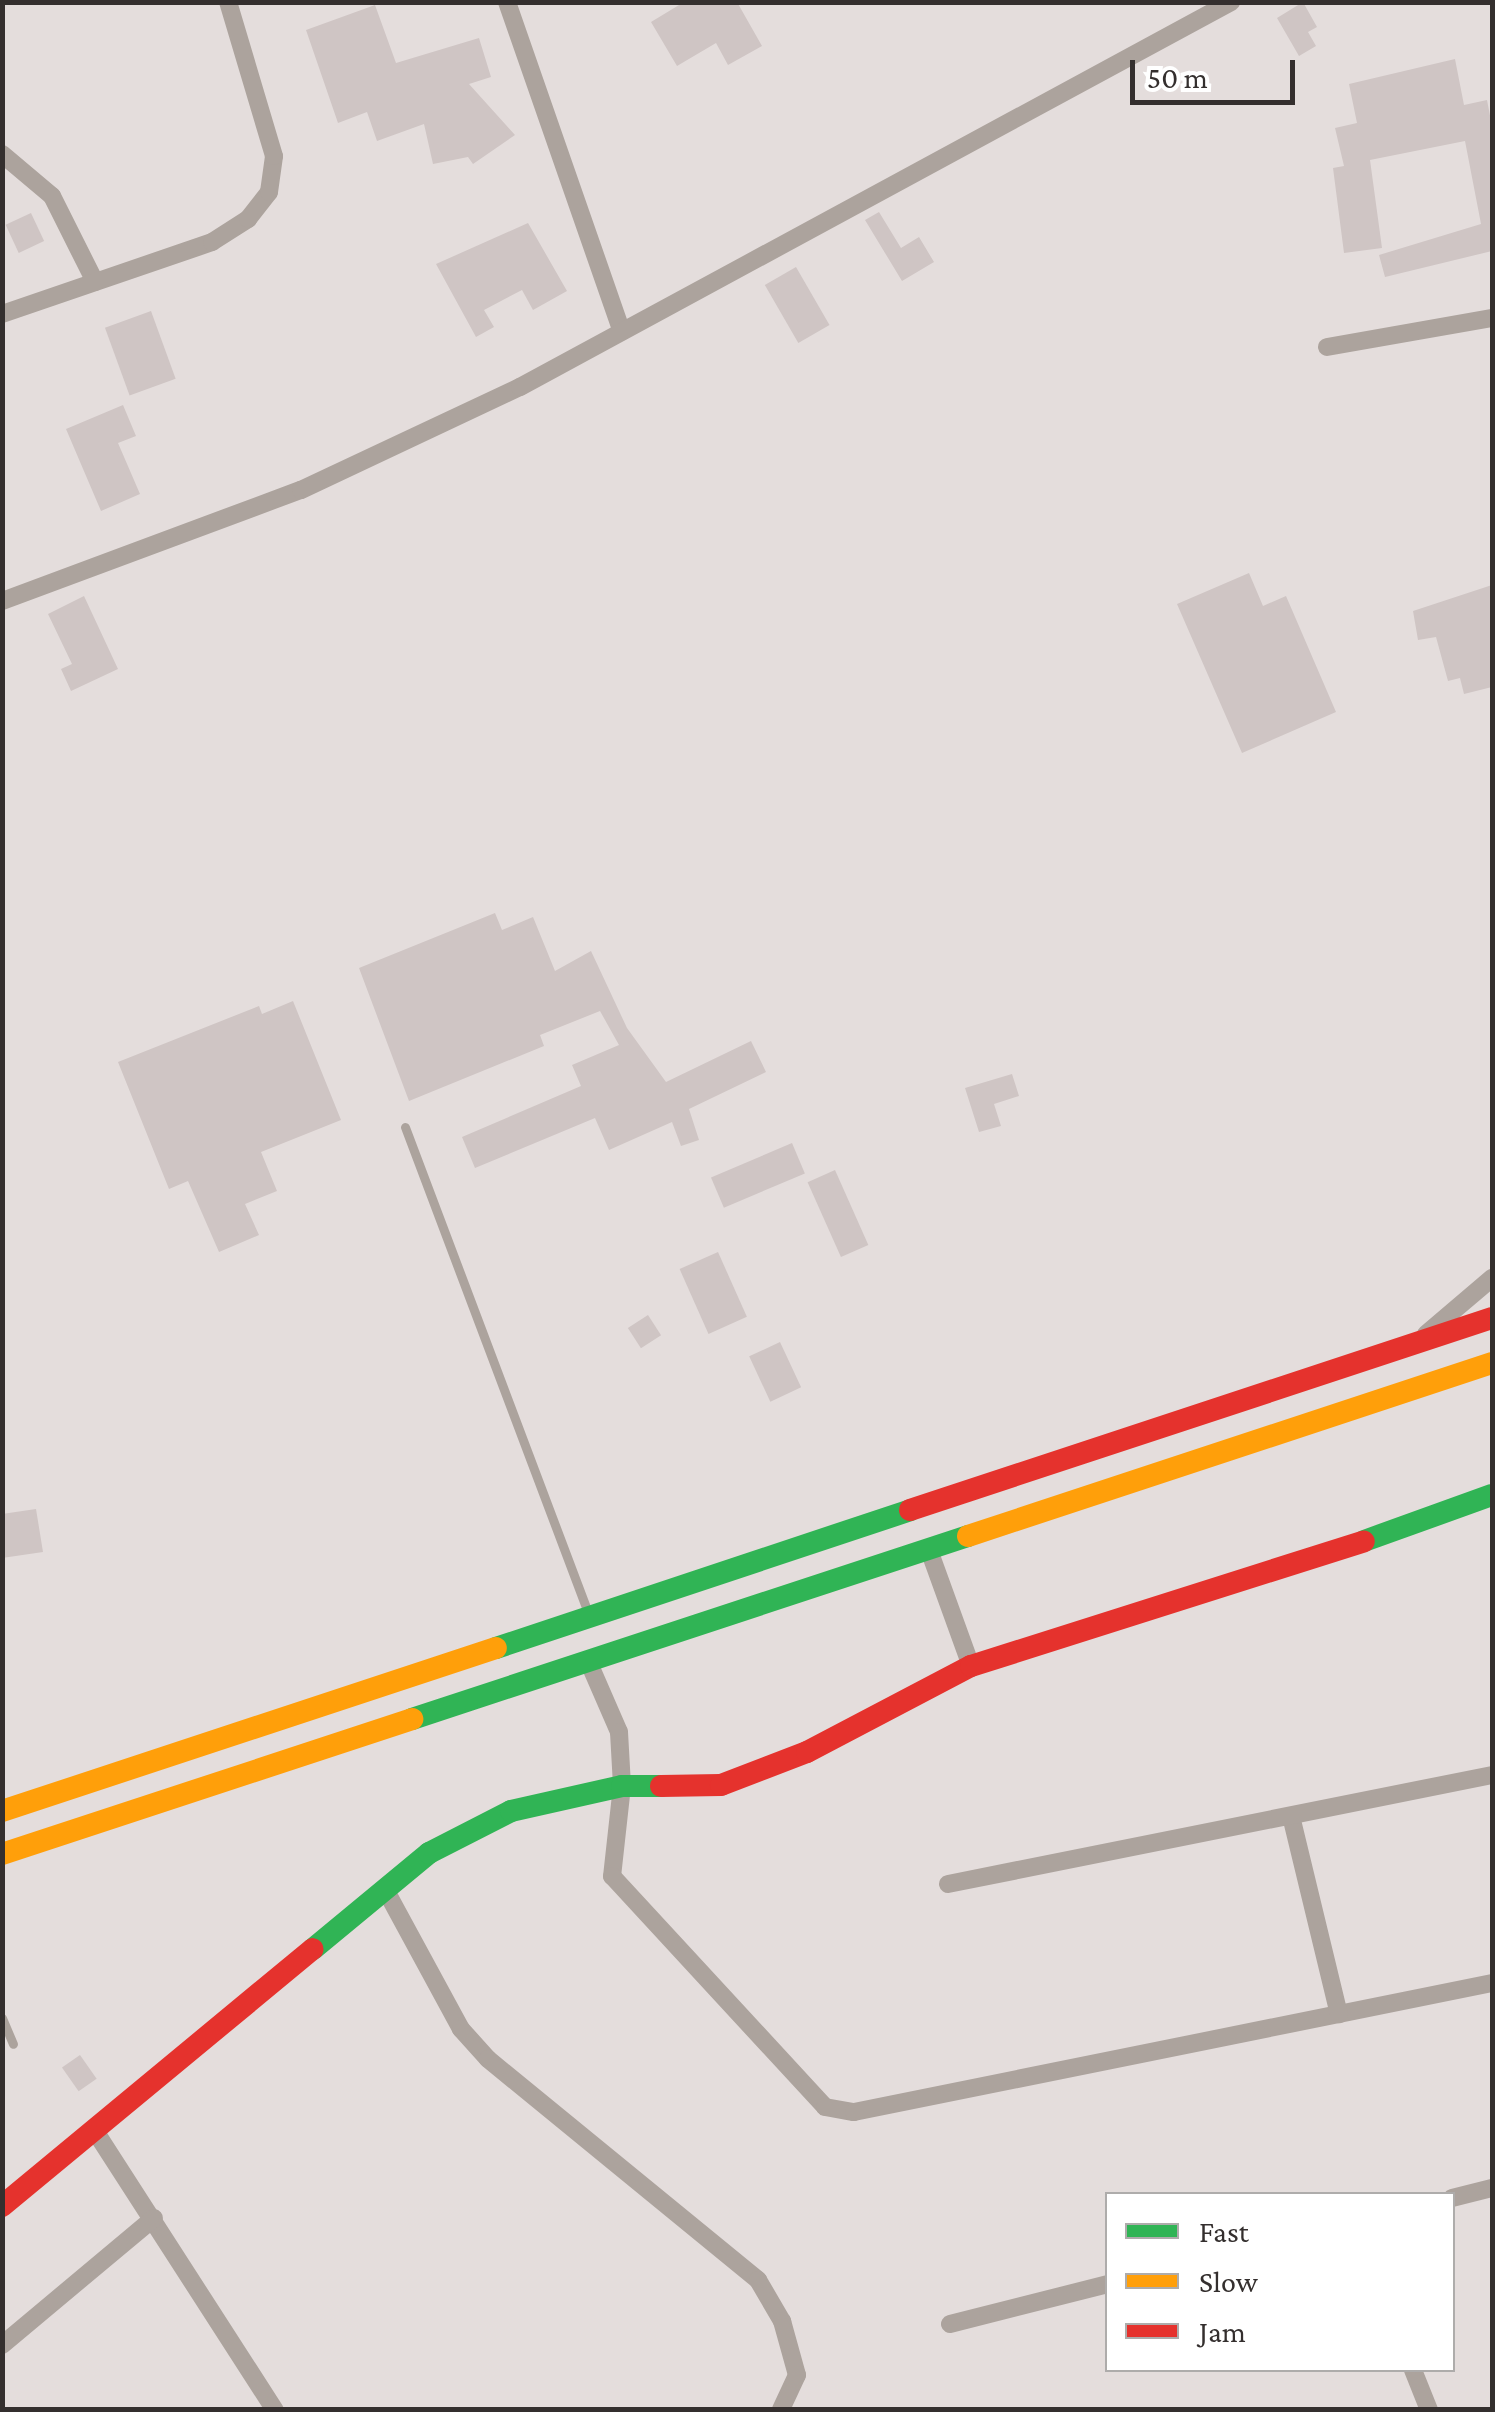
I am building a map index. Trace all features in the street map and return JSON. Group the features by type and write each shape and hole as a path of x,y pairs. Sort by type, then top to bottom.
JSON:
{"main road":[{"path":"2,1811 1492,1318"},
{"path":"2,1854 1492,1363"},
{"path":"2,2206 429,1853 511,1811 622,1786 721,1786 807,1752 971,1666 1246,1584 1492,1495"}],"street":[{"path":"2,314 212,242 248,219 269,192 274,156 228,2"},
{"path":"507,2 622,332"},
{"path":"2,601 302,490 622,332 1231,2"},
{"path":"2,154 52,196 95,282"},
{"path":"1327,347 1492,318"},
{"path":"1414,1344 1492,1278"},
{"path":"929,1550 971,1666"},
{"path":"588,1663 618,1732 622,1786 612,1876 825,2107 854,2112 1492,1982"},
{"path":"948,1884 1492,1775"},
{"path":"1291,1816 1339,2014"},
{"path":"385,1889 461,2029 488,2059 758,2280 782,2322 797,2375 781,2410"},
{"path":"95,2130 275,2410"},
{"path":"1455,2197 1492,2188"},
{"path":"2,2345 154,2218"},
{"path":"950,2324 1105,2285"},
{"path":"1414,2372 1430,2410"}],"lane":[{"path":"405,1127 589,1617"},
{"path":"2,2018 12,2044"}],"building":[{"path":"684,2 737,2 762,46 728,65 716,43 677,66 651,22"},
{"path":"1303,2 1317,27 1308,32 1316,46 1299,56 1277,18"},
{"path":"375,5 396,63 479,38 491,77 469,84 515,135 473,164 468,157 433,164 424,124 377,141 367,112 338,123 306,30"},
{"path":"1455,59 1464,105 1487,100 1492,126 1492,251 1385,277 1379,255 1481,224 1465,141 1370,160 1382,248 1344,253 1333,168 1344,166 1335,128 1357,123 1349,84"},
{"path":"879,212 901,248 919,237 934,262 902,281 865,220"},
{"path":"31,213 44,241 19,253 6,225"},
{"path":"528,223 567,291 533,310 522,290 484,310 494,327 476,337 436,264"},
{"path":"796,267 830,325 798,343 765,285"},
{"path":"151,311 176,379 130,395 105,328"},
{"path":"123,405 136,436 118,443 140,494 101,511 66,429"},
{"path":"1249,573 1263,606 1286,596 1336,712 1242,753 1177,604"},
{"path":"1492,585 1492,687 1464,694 1460,678 1448,681 1436,637 1418,640 1413,611"},
{"path":"84,596 118,669 71,691 61,669 72,664 48,614"},
{"path":"495,913 502,930 533,917 555,971 591,951 627,1028 666,1082 751,1041 766,1072 689,1109 699,1140 681,1146 672,1122 609,1150 595,1118 475,1168 462,1137 581,1086 572,1065 619,1045 600,1011 540,1035 544,1046 409,1101 359,968"},
{"path":"293,1001 341,1120 261,1152 277,1191 245,1204 259,1235 219,1252 188,1181 169,1189 118,1062 259,1006 262,1014"},
{"path":"1012,1074 1019,1096 994,1104 1001,1126 979,1132 965,1088"},
{"path":"792,1143 805,1173 724,1208 711,1177"},
{"path":"835,1170 868,1245 841,1257 808,1182"},
{"path":"718,1252 747,1317 709,1334 680,1269"},
{"path":"648,1315 661,1335 641,1348 628,1328"},
{"path":"780,1342 801,1387 770,1402 749,1356"},
{"path":"36,1509 43,1552 2,1558 2,1514"},
{"path":"80,2055 97,2079 79,2091 62,2068"}],"traffic: fast":[{"path":"1364,1541 1492,1495"},
{"path":"496,1648 910,1510"},
{"path":"412,1719 968,1536"},
{"path":"313,1949 429,1853 511,1811 622,1786 661,1786"}],"traffic: slow":[{"path":"968,1536 1492,1363"},
{"path":"2,1811 496,1648"},
{"path":"2,1854 412,1719"}],"traffic: jam":[{"path":"910,1510 1492,1318"},
{"path":"661,1786 721,1785 807,1752 971,1666 1364,1541"},
{"path":"2,2206 313,1949"}]}
